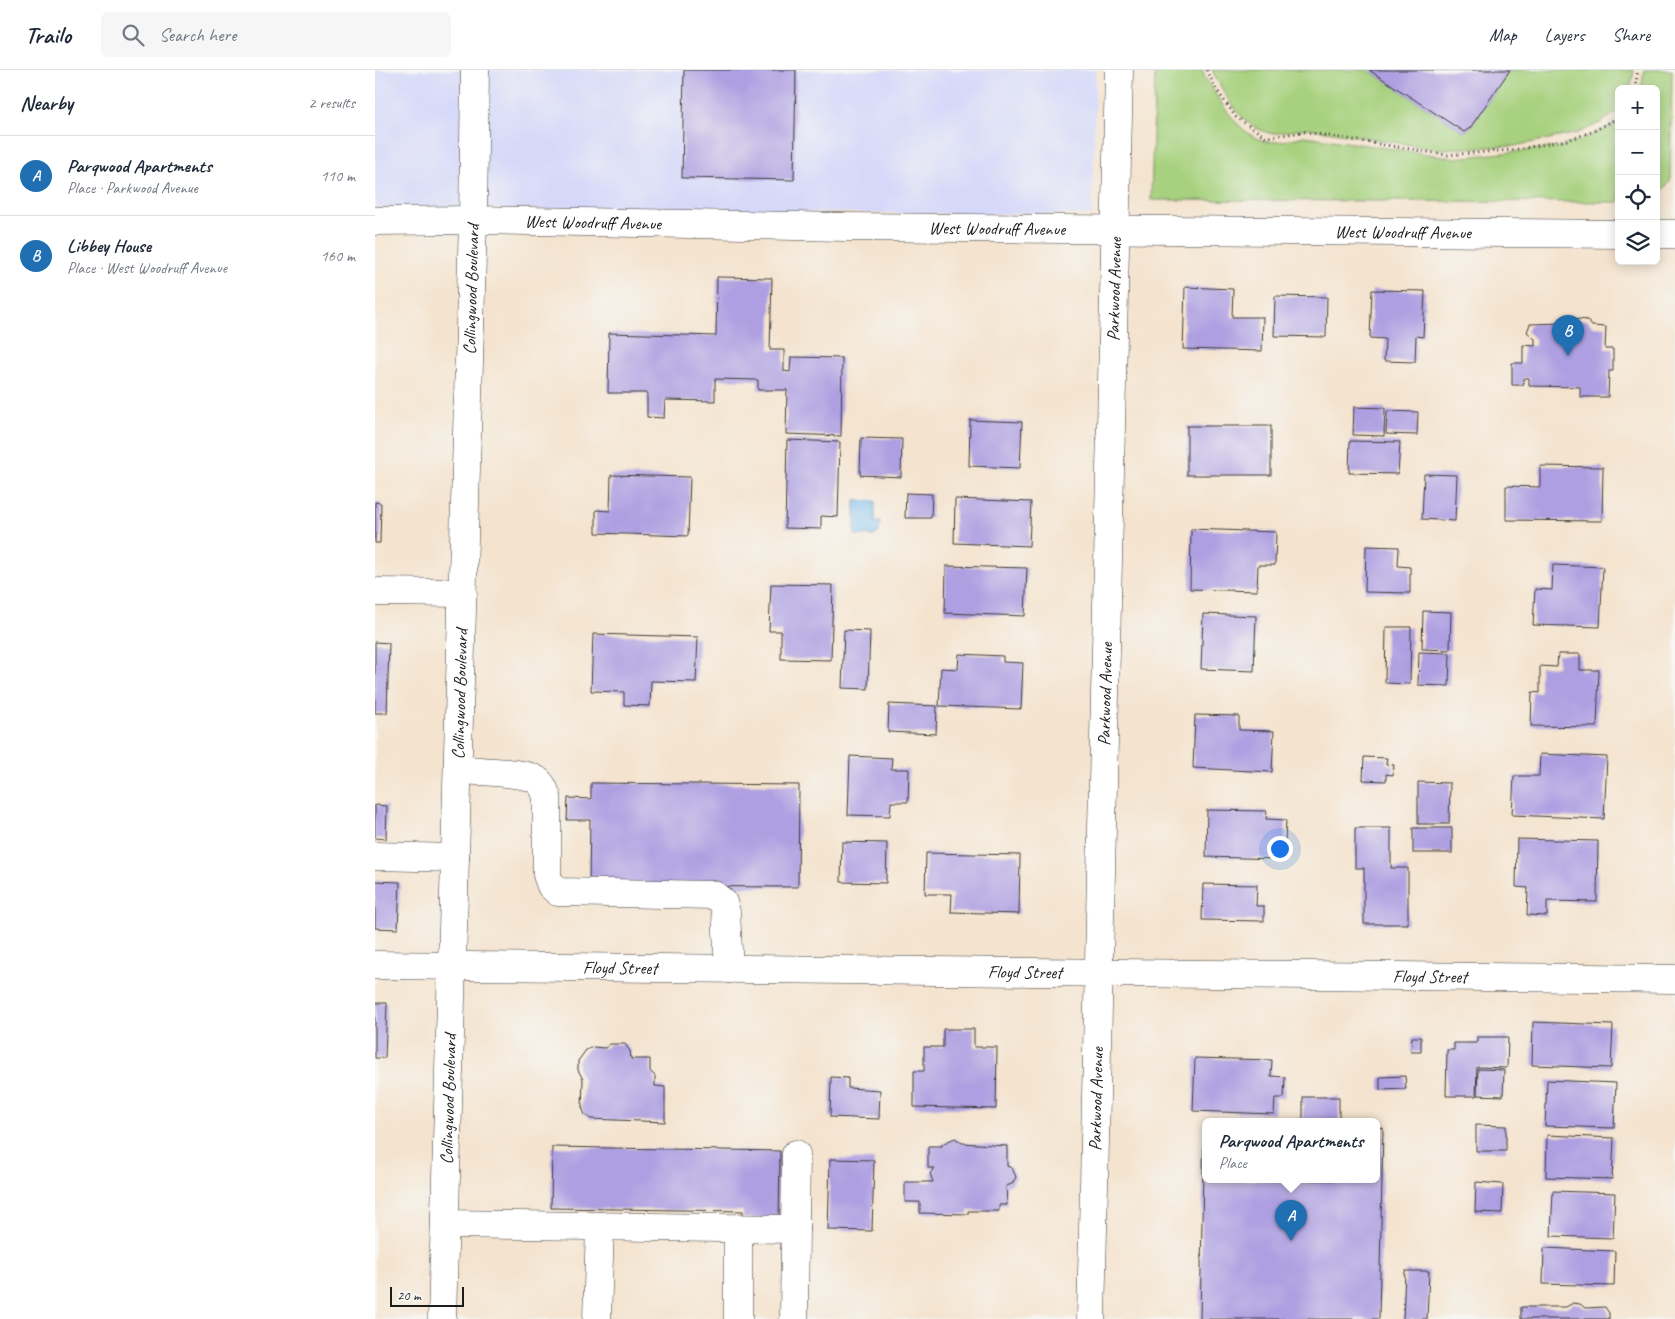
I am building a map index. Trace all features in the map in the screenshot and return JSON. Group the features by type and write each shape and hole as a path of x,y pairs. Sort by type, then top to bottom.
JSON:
{"street":[{"name":"Collingwood Boulevard","path":"442,1319 473,220 475,70"},
{"name":"Parkwood Avenue","path":"1091,1319 1119,70"},
{"name":"West Woodruff Avenue","path":"375,221 473,220 846,227 1615,234"},
{"path":"1660,234 1675,234"},
{"path":"375,592 463,593"},
{"path":"458,770 487,771 533,778 543,785 547,797 547,875 551,886 557,892 714,895 723,902 728,929 729,968"},
{"path":"375,856 455,858"},
{"name":"Floyd Street","path":"375,965 1675,979"},
{"path":"793,1319 797,1154"},
{"path":"445,1224 795,1229"},
{"path":"597,1319 601,1226"},
{"path":"738,1228 738,1319"}],"path":[{"path":"1207,70 1216,89 1236,117 1266,137 1305,132 1447,155 1513,150 1568,140 1594,131 1615,119"},
{"path":"1636,85 1639,70"}],"shaded area":[{"path":"375,70 1096,70 1092,215 375,208"}],"green space":[{"path":"1155,70 1203,70 1204,76 1236,122 1252,136 1272,142 1304,136 1455,158 1560,147 1595,134 1615,124 1615,202 1151,200"},
{"path":"1212,70 1369,70 1464,132 1470,128 1510,70 1634,70 1631,85 1615,85 1615,113 1602,122 1578,133 1514,146 1436,149 1308,128 1281,133 1269,133 1259,129 1241,116"},
{"path":"1644,70 1672,70 1670,182 1660,193 1660,85 1642,85"}],"water":[{"path":"855,501 875,501 875,522 880,522 879,533 876,533 875,536 855,535"}],"building":[{"path":"684,70 796,70 794,180 682,178"},
{"path":"1369,70 1510,70 1470,128 1464,132"},
{"path":"717,277 772,278 770,350 784,350 784,371 790,372 791,357 842,358 841,436 786,434 787,390 758,390 758,380 715,379 715,401 665,400 664,418 647,417 647,393 608,393 609,333 716,336"},
{"path":"1185,287 1233,289 1232,317 1263,317 1262,351 1183,349"},
{"path":"1372,290 1425,291 1423,337 1416,336 1415,362 1384,361 1385,339 1370,338"},
{"path":"1275,296 1327,297 1326,337 1274,336"},
{"path":"1579,319 1587,320 1592,326 1606,327 1605,349 1613,349 1613,371 1609,371 1608,397 1580,397 1580,387 1529,386 1529,378 1524,378 1523,385 1512,385 1512,363 1523,363 1523,345 1535,346 1535,339 1527,332 1530,324 1565,323 1565,326 1568,326 1571,322"},
{"path":"1354,407 1385,408 1384,436 1353,435"},
{"path":"1387,411 1418,412 1417,435 1386,434"},
{"path":"970,420 1022,422 1020,468 969,466"},
{"path":"1187,426 1271,426 1271,475 1187,475"},
{"path":"861,438 902,439 901,477 860,475"},
{"path":"787,440 840,442 838,517 821,516 821,529 785,528"},
{"path":"1350,441 1400,442 1398,474 1349,473"},
{"path":"1540,466 1603,467 1602,521 1506,520 1506,486 1540,487"},
{"path":"1424,474 1457,475 1455,521 1422,519"},
{"path":"611,475 690,477 688,536 596,533 596,510 610,511"},
{"path":"906,493 932,494 931,518 905,518"},
{"path":"955,499 1031,502 1029,546 954,543"},
{"path":"375,502 381,503 380,543 375,543"},
{"path":"1191,529 1276,532 1275,565 1258,565 1257,591 1190,589"},
{"path":"1366,546 1399,547 1398,566 1410,567 1410,593 1365,592"},
{"path":"1553,565 1603,567 1600,627 1533,625 1535,589 1552,590"},
{"path":"946,566 1027,568 1025,616 945,613"},
{"path":"771,584 833,585 831,660 781,659 781,631 769,631"},
{"path":"1423,611 1451,612 1450,650 1422,649"},
{"path":"1203,614 1256,616 1254,671 1201,669"},
{"path":"1386,627 1411,627 1410,684 1385,683"},
{"path":"844,630 870,631 868,689 842,688"},
{"path":"593,634 698,637 696,682 651,681 650,706 624,705 624,692 591,691"},
{"path":"375,642 389,643 387,713 375,713"},
{"path":"1419,652 1450,653 1449,686 1418,685"},
{"path":"959,654 1003,656 1003,662 1023,663 1021,709 939,706 941,668 958,669"},
{"path":"1558,654 1580,654 1580,670 1599,670 1597,727 1531,726 1532,692 1540,693 1540,666 1557,667"},
{"path":"889,704 937,706 936,734 888,732"},
{"path":"1195,715 1239,716 1239,730 1274,731 1272,772 1193,768"},
{"path":"1540,754 1607,757 1604,819 1512,815 1514,776 1539,776"},
{"path":"850,756 892,758 891,769 909,769 908,802 891,802 890,816 848,815"},
{"path":"1364,757 1387,758 1386,764 1394,765 1393,775 1386,774 1386,781 1363,780"},
{"path":"1418,782 1450,783 1449,824 1418,824"},
{"path":"591,783 799,785 798,887 589,886 590,820 567,820 568,798 591,799"},
{"path":"375,805 387,806 386,839 375,838"},
{"path":"1207,810 1267,811 1266,819 1286,820 1285,843 1280,843 1280,859 1206,857"},
{"path":"1355,828 1391,828 1391,868 1408,868 1408,924 1364,924 1364,868 1355,868"},
{"path":"1413,828 1452,828 1452,853 1413,853"},
{"path":"1517,839 1598,841 1597,902 1547,901 1547,916 1527,915 1528,888 1516,887"},
{"path":"842,842 887,843 886,883 841,882"},
{"path":"926,853 1020,855 1019,914 951,912 952,894 925,894"},
{"path":"375,881 400,882 398,929 375,928"},
{"path":"1203,884 1257,885 1256,906 1264,906 1264,921 1202,920"},
{"path":"375,1003 387,1003 385,1058 375,1058"},
{"path":"1533,1022 1613,1025 1611,1068 1532,1065"},
{"path":"943,1029 974,1029 974,1047 997,1047 996,1109 914,1107 914,1071 924,1071 924,1047 943,1047"},
{"path":"1412,1037 1421,1037 1421,1052 1411,1052"},
{"path":"1477,1037 1508,1037 1507,1068 1477,1067 1476,1096 1446,1096 1447,1050 1454,1050 1454,1043 1477,1043"},
{"path":"610,1044 625,1044 630,1051 631,1059 650,1059 650,1071 655,1076 655,1086 665,1087 665,1122 591,1119 585,1115 582,1107 583,1079 578,1070 578,1061 586,1050 593,1047 605,1048"},
{"path":"1195,1058 1272,1060 1271,1076 1285,1077 1284,1098 1275,1098 1274,1114 1193,1111"},
{"path":"1478,1069 1504,1070 1503,1096 1477,1095"},
{"path":"1405,1076 1406,1089 1380,1090 1380,1077"},
{"path":"831,1077 848,1078 848,1088 880,1090 879,1119 830,1117"},
{"path":"1547,1080 1616,1083 1614,1128 1545,1126"},
{"path":"1303,1097 1339,1097 1339,1118 1303,1118"},
{"path":"1476,1125 1506,1126 1506,1151 1476,1151"},
{"path":"1380,1128 1383,1128 1379,1319 1200,1319 1203,1183 1380,1183"},
{"path":"1547,1135 1614,1138 1612,1179 1546,1177"},
{"path":"955,1138 962,1143 1007,1146 1007,1166 1012,1168 1016,1177 1012,1184 1006,1186 1007,1205 999,1205 999,1211 968,1211 968,1214 920,1213 920,1202 905,1202 905,1182 933,1182 930,1173 935,1168 928,1168 928,1146 942,1146 942,1144"},
{"path":"552,1147 780,1151 779,1219 743,1218 743,1211 551,1208"},
{"path":"830,1159 874,1160 872,1231 828,1230"},
{"path":"1476,1182 1503,1184 1502,1213 1475,1212"},
{"path":"1553,1191 1615,1193 1613,1238 1551,1236"},
{"path":"1544,1248 1615,1251 1614,1286 1543,1284"},
{"path":"1405,1271 1429,1271 1427,1319 1403,1319"},
{"path":"1573,1303 1580,1304 1585,1308 1605,1307 1609,1313 1609,1319 1521,1319 1521,1307 1566,1307"}],"place":[{"name":"Libbey House","path":"1568,356"},
{"name":"Parqwood Apartments","path":"1291,1241"}]}
